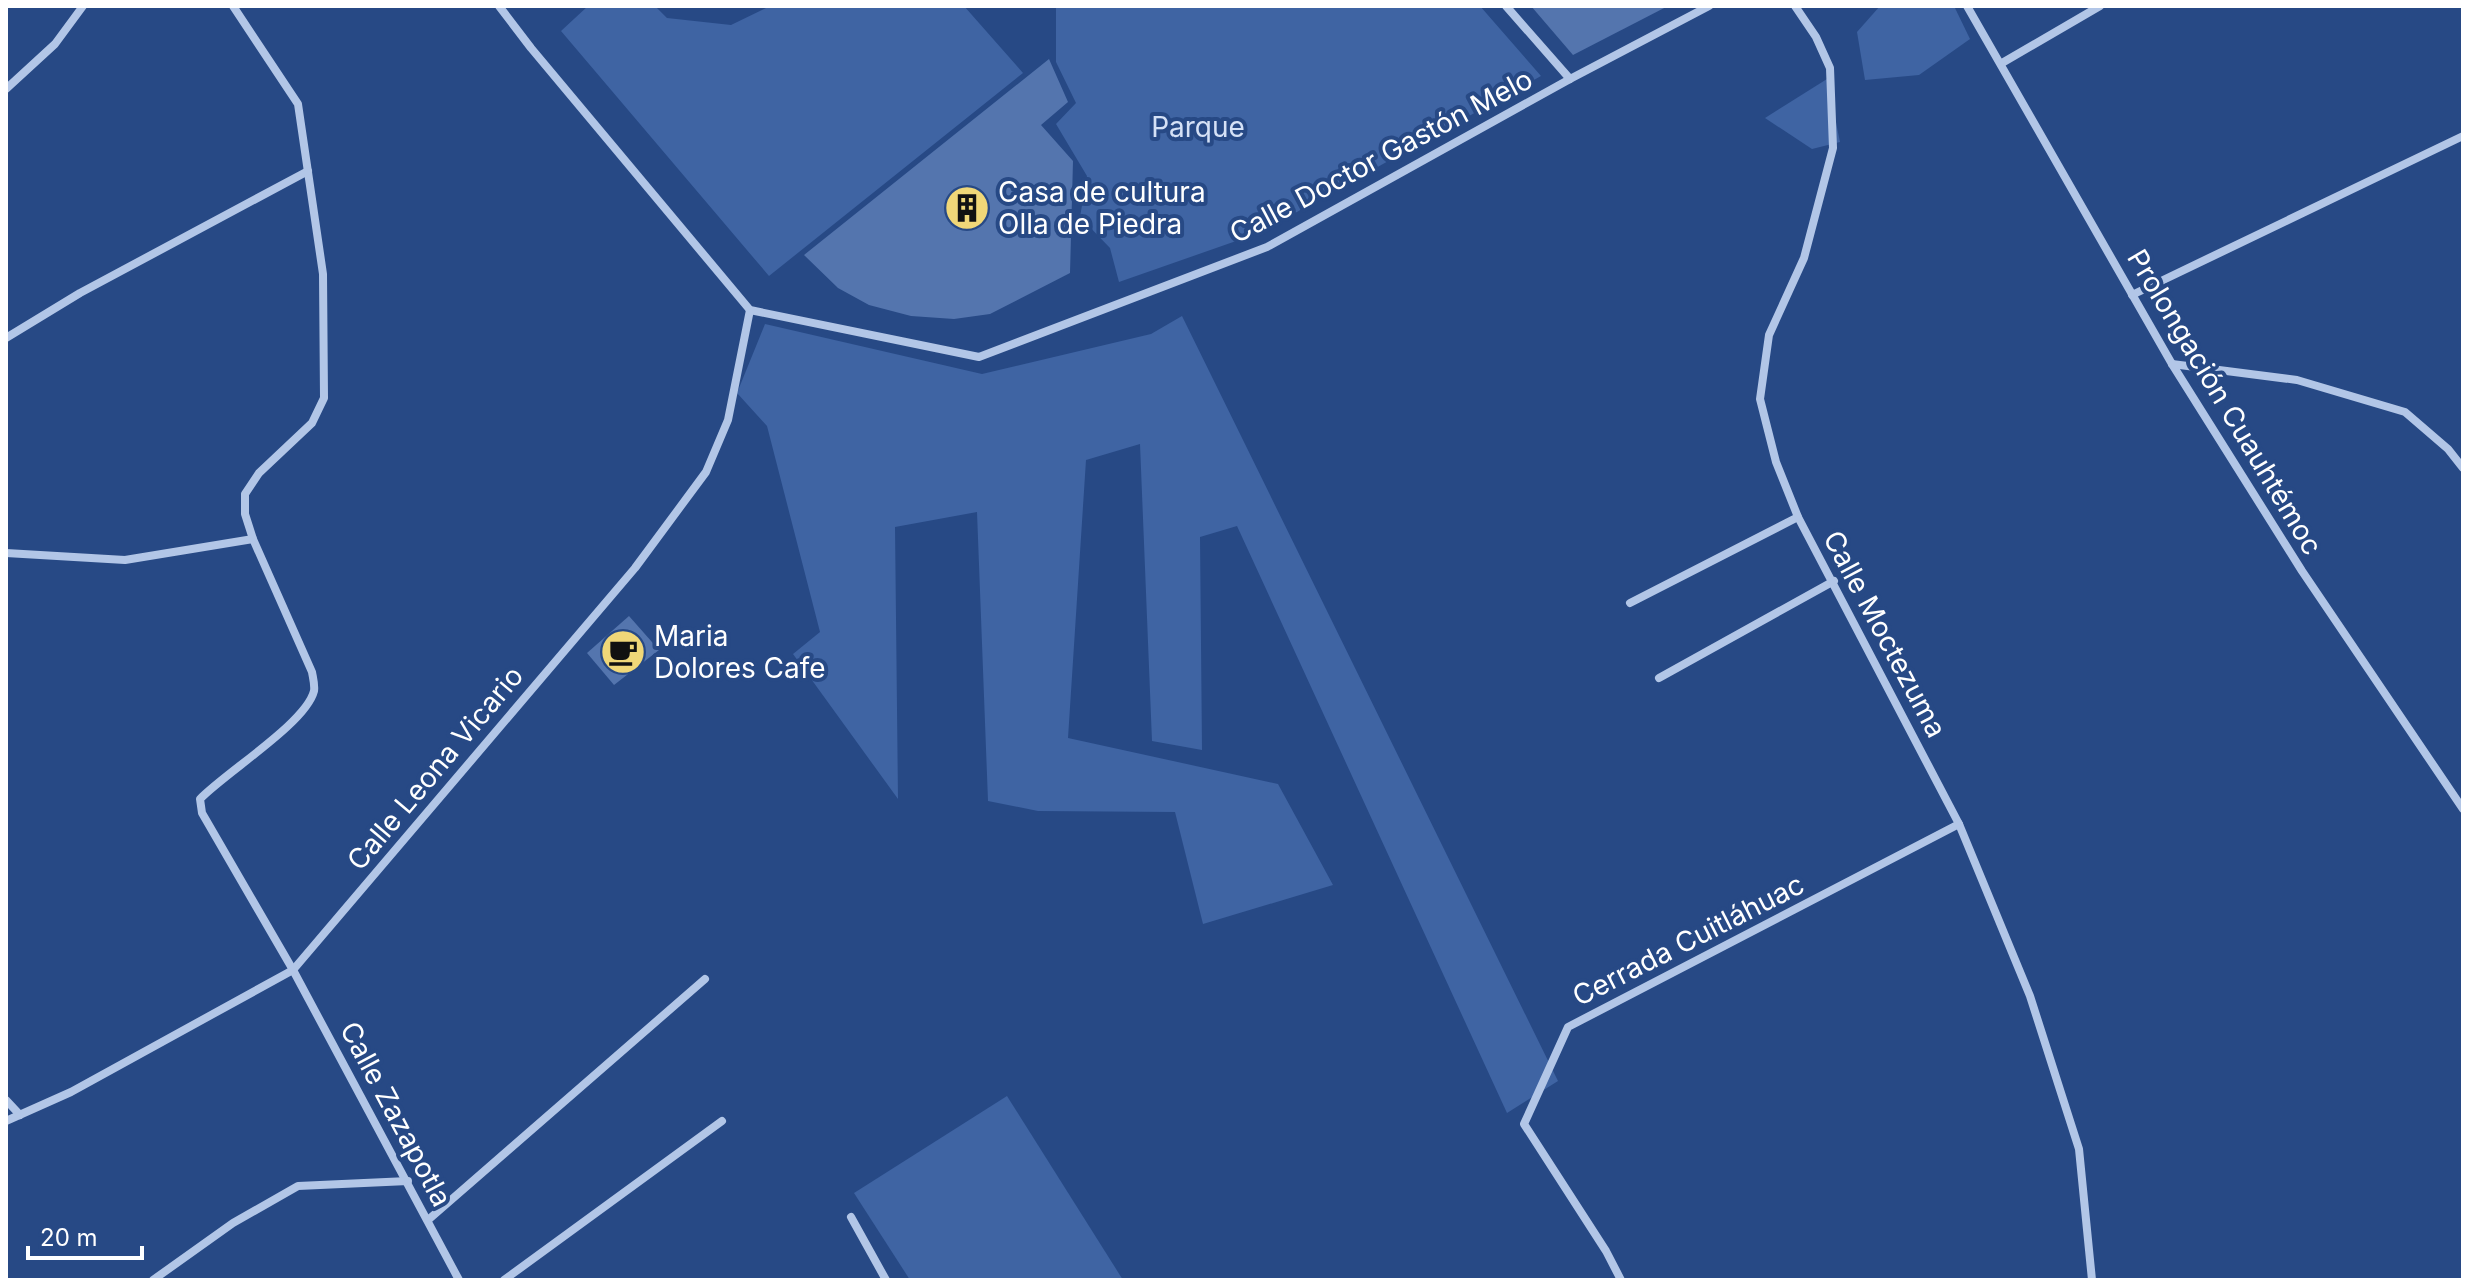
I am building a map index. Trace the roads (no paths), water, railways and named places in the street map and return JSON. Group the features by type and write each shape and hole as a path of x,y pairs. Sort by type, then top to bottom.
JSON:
{"street":[{"path":"6,89 55,44 83,6"},
{"path":"6,553 125,560 253,539 245,514 245,494 259,473 312,423 324,398 323,274 298,104 233,6"},
{"path":"499,6 750,310"},
{"path":"1506,6 1570,79"},
{"name":"Calle Doctor Gastón Melo","path":"750,310 979,357 1267,247 1570,79 1709,6"},
{"name":"Calle Moctezuma","path":"1795,6 1816,37 1830,68 1833,148 1804,258 1769,335 1760,399 1776,462 1798,517 1959,824 2030,996 2079,1149 2092,1280"},
{"name":"Prolongación Cuauhtémoc","path":"1967,6 2172,364 2302,571 2463,809"},
{"path":"2002,63 2100,6"},
{"path":"2132,295 2463,136"},
{"path":"6,338 80,293 308,171"},
{"name":"Calle Leona Vicario","path":"6,1121 71,1092 293,970 635,568 706,472 728,420 750,310"},
{"path":"2172,364 2297,380 2405,412 2448,449 2463,468"},
{"path":"1630,603 1798,517"},
{"name":"Calle Zazapotla","path":"253,539 312,672 315,688 309,703 266,746 212,786 200,799 202,813 293,970 459,1280"},
{"path":"1659,678 1834,581"},
{"name":"Cerrada Cuitláhuac","path":"1621,1280 1606,1251 1524,1124 1568,1027 1959,824"},
{"path":"428,1220 705,979"},
{"path":"6,1100 20,1115"},
{"path":"504,1280 722,1121"},
{"path":"153,1280 233,1223 298,1186 408,1181"},
{"path":"851,1217 886,1280"}],"place":[{"name":"Casa de cultura Olla de Piedra","path":"967,208"},
{"name":"Maria Dolores Cafe","path":"623,652"}],"park label":[{"name":"Parque","path":"1198,127"}]}
